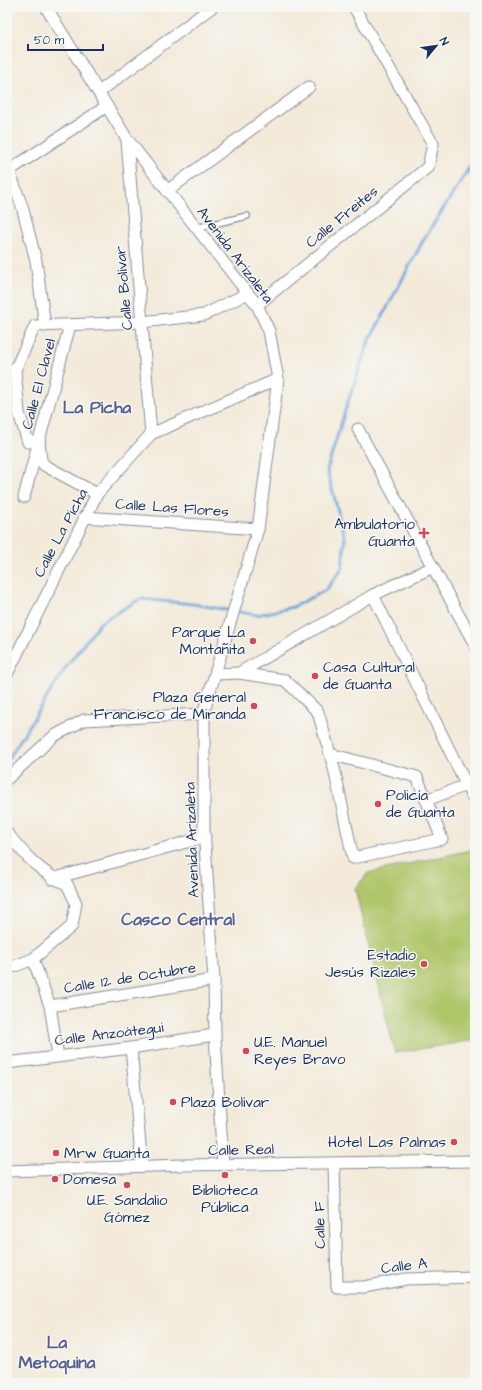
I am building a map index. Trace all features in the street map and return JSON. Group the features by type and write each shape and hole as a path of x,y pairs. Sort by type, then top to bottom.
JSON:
{"street":[{"name":"Avenida Arizaleta","path":"46,7 127,139 246,294 257,305 269,331 278,380 258,529 225,637 204,714 205,837 214,980 214,1035 223,1165"},
{"path":"99,92 212,7"},
{"name":"Calle Freites","path":"257,305 428,167 433,144 354,7"},
{"path":"167,191 309,87"},
{"path":"45,326 36,261 22,206 8,171 107,106"},
{"name":"Calle Bolívar","path":"127,139 151,434"},
{"path":"97,494 44,465 41,460 39,442 28,442 19,413 15,370 35,326 142,322 204,315 246,294"},
{"name":"Calle El Clavel","path":"24,498 70,325"},
{"name":"Calle La Picha","path":"7,674 84,517 97,494 151,434 278,380"},
{"path":"358,429 475,645"},
{"name":"Calle Las Flores","path":"84,517 258,529"},
{"path":"239,673 373,596 433,567"},
{"path":"373,596 471,783 475,802"},
{"path":"216,674 239,673 286,680 318,712 330,754 353,858 442,839 416,777 330,754"},
{"path":"7,779 54,736 84,720 204,714"},
{"path":"426,800 471,783"},
{"path":"7,833 23,854 52,879 67,884 76,903 72,926 33,959 7,969"},
{"path":"52,879 205,837"},
{"path":"33,959 50,1006 58,1056"},
{"name":"Calle 12 de Octubre","path":"50,1006 214,980"},
{"name":"Calle Anzoátegui","path":"7,1063 131,1048 214,1035"},
{"path":"131,1048 142,1166"},
{"name":"Calle Real","path":"7,1172 142,1166 475,1160"},
{"name":"Calle F","path":"334,1163 337,1287"},
{"name":"Calle A","path":"337,1287 364,1287 406,1279 475,1277"}],"lane":[{"path":"196,228 248,216"}],"green space":[{"name":"Estadio Jesús Rizales","path":"475,849 475,1040 395,1053 355,889 368,873"}],"waterway":[{"path":"7,761 66,667 101,622 140,599 193,604 257,615 293,607 326,590 342,569 345,538 327,470 368,343 424,239 475,159"}],"place":[{"name":"Ambulatorio Guanta","path":"424,533"},
{"name":"Parque La Montañita","path":"253,641"},
{"name":"Casa Cultural de Guanta","path":"315,676"},
{"name":"Plaza General Francisco de Miranda","path":"254,706"},
{"name":"Policía de Guanta","path":"378,804"},
{"name":"Estadio Jesús Rizales","path":"424,964"},
{"name":"U.E. Manuel Reyes Bravo","path":"246,1051"},
{"name":"Plaza Bolívar","path":"173,1102"},
{"name":"Hotel Las Palmas","path":"454,1142"},
{"name":"Mrw Guanta","path":"56,1153"},
{"name":"Biblioteca Pública","path":"225,1175"},
{"name":"Domesa","path":"55,1179"},
{"name":"U.E. Sandalio Gómez","path":"127,1185"}],"district":[{"name":"La Picha","path":"97,408"},
{"name":"Casco Central","path":"178,920"},
{"name":"La Metoquina","path":"57,1353"}]}
